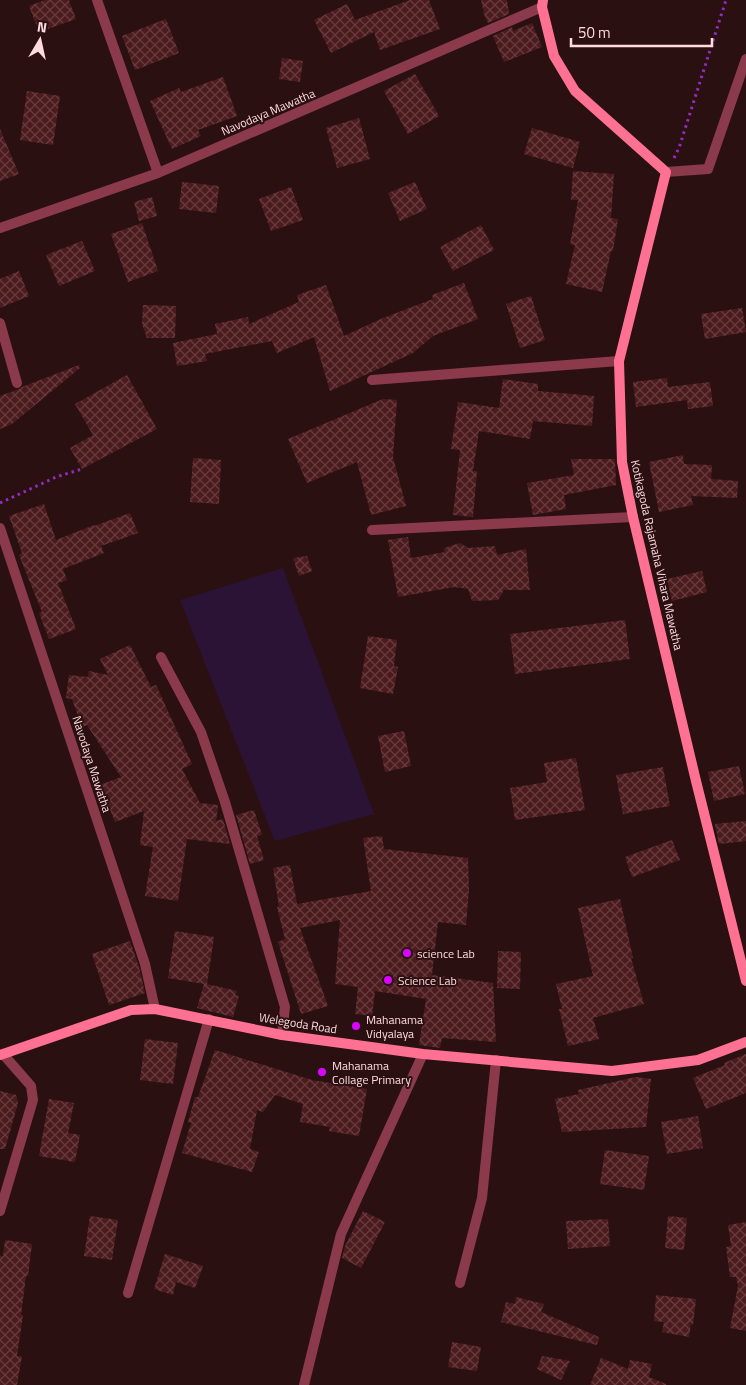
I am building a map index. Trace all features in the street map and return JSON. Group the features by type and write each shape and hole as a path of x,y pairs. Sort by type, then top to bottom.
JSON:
{"street":[{"path":"97,0 158,173"},
{"path":"542,4 554,56 574,91 666,172 708,169 746,59"},
{"name":"Navodaya Mawatha","path":"0,228 158,173 542,4"},
{"name":"Kotikagoda Rajamaha Vihara Mawatha","path":"666,172 619,361 622,462 633,516 696,780 746,981"},
{"path":"0,323 4,355 18,383"},
{"path":"372,380 619,361"},
{"path":"372,530 633,516"},
{"name":"Navodaya Mawatha","path":"0,528 145,964 156,1009"},
{"path":"161,657 200,732 225,802 285,1007 282,1035"},
{"name":"Welegoda Road","path":"2,1054 130,1010 156,1009 282,1035 423,1054 612,1071 698,1060 746,1042"},
{"path":"128,1293 209,1019"},
{"path":"0,1211 33,1100 31,1086 2,1054"},
{"path":"304,1385 341,1234 423,1054"},
{"path":"460,1283 482,1198 496,1060"}],"path":[{"path":"666,172 679,148 726,0"},
{"path":"0,503 56,477 82,469"}],"shaded area":[{"path":"283,568 374,814 275,841 180,600"}],"building":[{"path":"45,0 69,0 76,19 39,32 29,6"},
{"path":"410,0 429,0 440,29 380,50 374,32 331,53 314,20 347,4 355,20"},
{"path":"481,0 507,0 509,14 488,23"},
{"path":"166,19 179,53 135,70 122,36"},
{"path":"532,23 542,47 504,62 493,36 512,27 513,31"},
{"path":"282,58 303,61 300,82 279,79"},
{"path":"415,74 439,116 408,134 384,91"},
{"path":"223,77 237,116 198,130 201,136 172,149 150,101 179,88 181,92"},
{"path":"27,91 60,96 53,145 20,140"},
{"path":"359,118 370,159 337,168 326,128"},
{"path":"532,128 580,142 573,168 524,154"},
{"path":"0,129 19,174 0,181"},
{"path":"573,171 614,174 611,218 618,219 613,251 611,251 602,292 566,284 575,245 570,244 578,200 571,200"},
{"path":"182,182 219,186 216,213 179,209"},
{"path":"415,182 427,209 400,221 388,193"},
{"path":"291,187 303,220 271,231 259,199"},
{"path":"152,197 157,216 139,221 134,202"},
{"path":"142,223 158,271 128,282 111,234"},
{"path":"481,225 494,250 453,271 440,247"},
{"path":"82,241 95,271 59,286 46,255"},
{"path":"19,271 29,296 0,308 0,279"},
{"path":"464,283 478,319 433,336 413,353 330,391 314,337 277,353 272,341 205,354 207,361 177,366 173,343 217,334 215,324 248,317 249,324 299,302 297,295 326,285 344,336 383,318 433,299 432,295"},
{"path":"531,296 545,340 520,348 506,304"},
{"path":"143,305 176,306 175,338 147,338 142,324"},
{"path":"742,308 746,332 705,339 701,314"},
{"path":"79,365 80,368 12,424 0,429 0,396"},
{"path":"127,375 157,429 82,469 70,448 93,435 75,404"},
{"path":"667,378 668,387 710,382 713,406 688,409 687,400 636,407 633,382"},
{"path":"503,379 538,384 538,391 594,396 592,426 533,421 530,439 479,431 473,471 477,471 473,517 453,515 460,450 451,449 458,402 499,408"},
{"path":"383,399 397,400 393,457 406,506 371,515 357,462 307,483 288,439"},
{"path":"683,455 684,464 712,465 711,479 738,481 737,498 691,496 693,505 659,512 649,462"},
{"path":"193,458 221,460 219,504 190,502"},
{"path":"571,459 615,459 616,485 564,495 566,509 533,515 527,483 574,475"},
{"path":"44,504 56,540 130,513 138,533 101,546 104,553 63,569 67,580 58,583 76,629 49,639 39,613 42,612 19,555 22,553 9,516"},
{"path":"408,537 411,558 445,552 444,548 460,543 468,548 495,546 497,555 526,549 530,590 504,590 498,600 472,601 468,589 454,587 398,597 388,540"},
{"path":"307,556 312,571 299,576 293,558"},
{"path":"702,571 707,592 672,601 667,579"},
{"path":"625,620 630,659 515,674 510,634"},
{"path":"368,636 397,640 394,666 398,667 393,694 360,688"},
{"path":"130,645 151,687 156,685 192,764 182,769 200,803 218,805 216,821 223,819 230,844 187,839 178,901 145,896 153,847 140,845 144,811 115,822 100,785 121,777 87,725 82,727 72,699 66,698 69,675 88,677 89,671 108,675 100,659"},
{"path":"404,731 411,766 385,772 378,736"},
{"path":"576,758 585,810 515,820 510,788 547,782 544,763"},
{"path":"739,766 745,794 714,801 708,772"},
{"path":"663,767 670,806 623,814 616,775"},
{"path":"254,810 262,835 257,836 264,860 250,864 236,815"},
{"path":"746,821 746,841 719,844 715,824"},
{"path":"382,836 384,849 468,858 469,890 466,925 438,922 432,975 493,983 496,1042 442,1038 440,1048 419,1045 426,999 375,991 372,1016 355,1014 358,987 335,984 340,920 300,928 328,1006 301,1014 278,942 285,939 277,907 279,906 273,868 290,865 297,904 371,891 363,838"},
{"path":"672,840 680,860 632,877 625,857"},
{"path":"620,899 633,958 631,958 644,1004 593,1018 599,1039 568,1046 559,1009 562,1009 556,984 593,976 578,908"},
{"path":"175,931 214,937 207,984 237,991 235,995 239,996 233,1017 197,1008 204,984 168,978"},
{"path":"130,941 145,993 109,1005 92,954"},
{"path":"498,951 521,952 520,989 497,988"},
{"path":"145,1039 178,1043 173,1084 140,1080"},
{"path":"215,1050 312,1080 367,1089 359,1136 329,1131 330,1127 300,1122 303,1104 275,1095 263,1112 257,1110 250,1149 259,1152 252,1172 182,1153 191,1123 188,1122 195,1097 198,1097"},
{"path":"746,1054 746,1093 706,1109 693,1078"},
{"path":"636,1077 651,1079 646,1127 562,1132 555,1099 579,1094 578,1090"},
{"path":"0,1091 16,1095 18,1103 5,1149 0,1149"},
{"path":"49,1099 74,1103 68,1133 80,1135 75,1162 39,1156"},
{"path":"698,1116 703,1148 667,1154 661,1122"},
{"path":"605,1150 649,1156 644,1190 600,1184"},
{"path":"363,1211 385,1222 361,1268 342,1258 345,1246"},
{"path":"90,1216 118,1220 112,1260 84,1256"},
{"path":"668,1216 687,1218 684,1250 665,1248"},
{"path":"608,1219 610,1246 568,1249 566,1221"},
{"path":"746,1222 746,1331 730,1328 738,1286 736,1277 730,1277 726,1247 731,1246 728,1225"},
{"path":"5,1240 32,1244 21,1315 23,1315 17,1356 22,1356 17,1385 0,1385 0,1256 3,1256"},
{"path":"165,1254 203,1266 195,1288 176,1282 173,1295 154,1289"},
{"path":"656,1295 696,1299 693,1325 691,1324 689,1337 662,1332 664,1322 654,1321"},
{"path":"516,1297 544,1304 541,1312 599,1337 597,1345 501,1322 506,1302 515,1304"},
{"path":"452,1342 481,1347 477,1371 448,1367"},
{"path":"542,1356 570,1361 561,1380 537,1369"},
{"path":"601,1358 628,1369 630,1360 652,1364 649,1377 666,1385 590,1385"}],"place":[{"name":"science Lab","path":"407,953"},
{"name":"Science Lab","path":"388,980"},
{"name":"Mahanama Vidyalaya","path":"356,1026"},
{"name":"Mahanama Collage Primary","path":"322,1072"}]}
